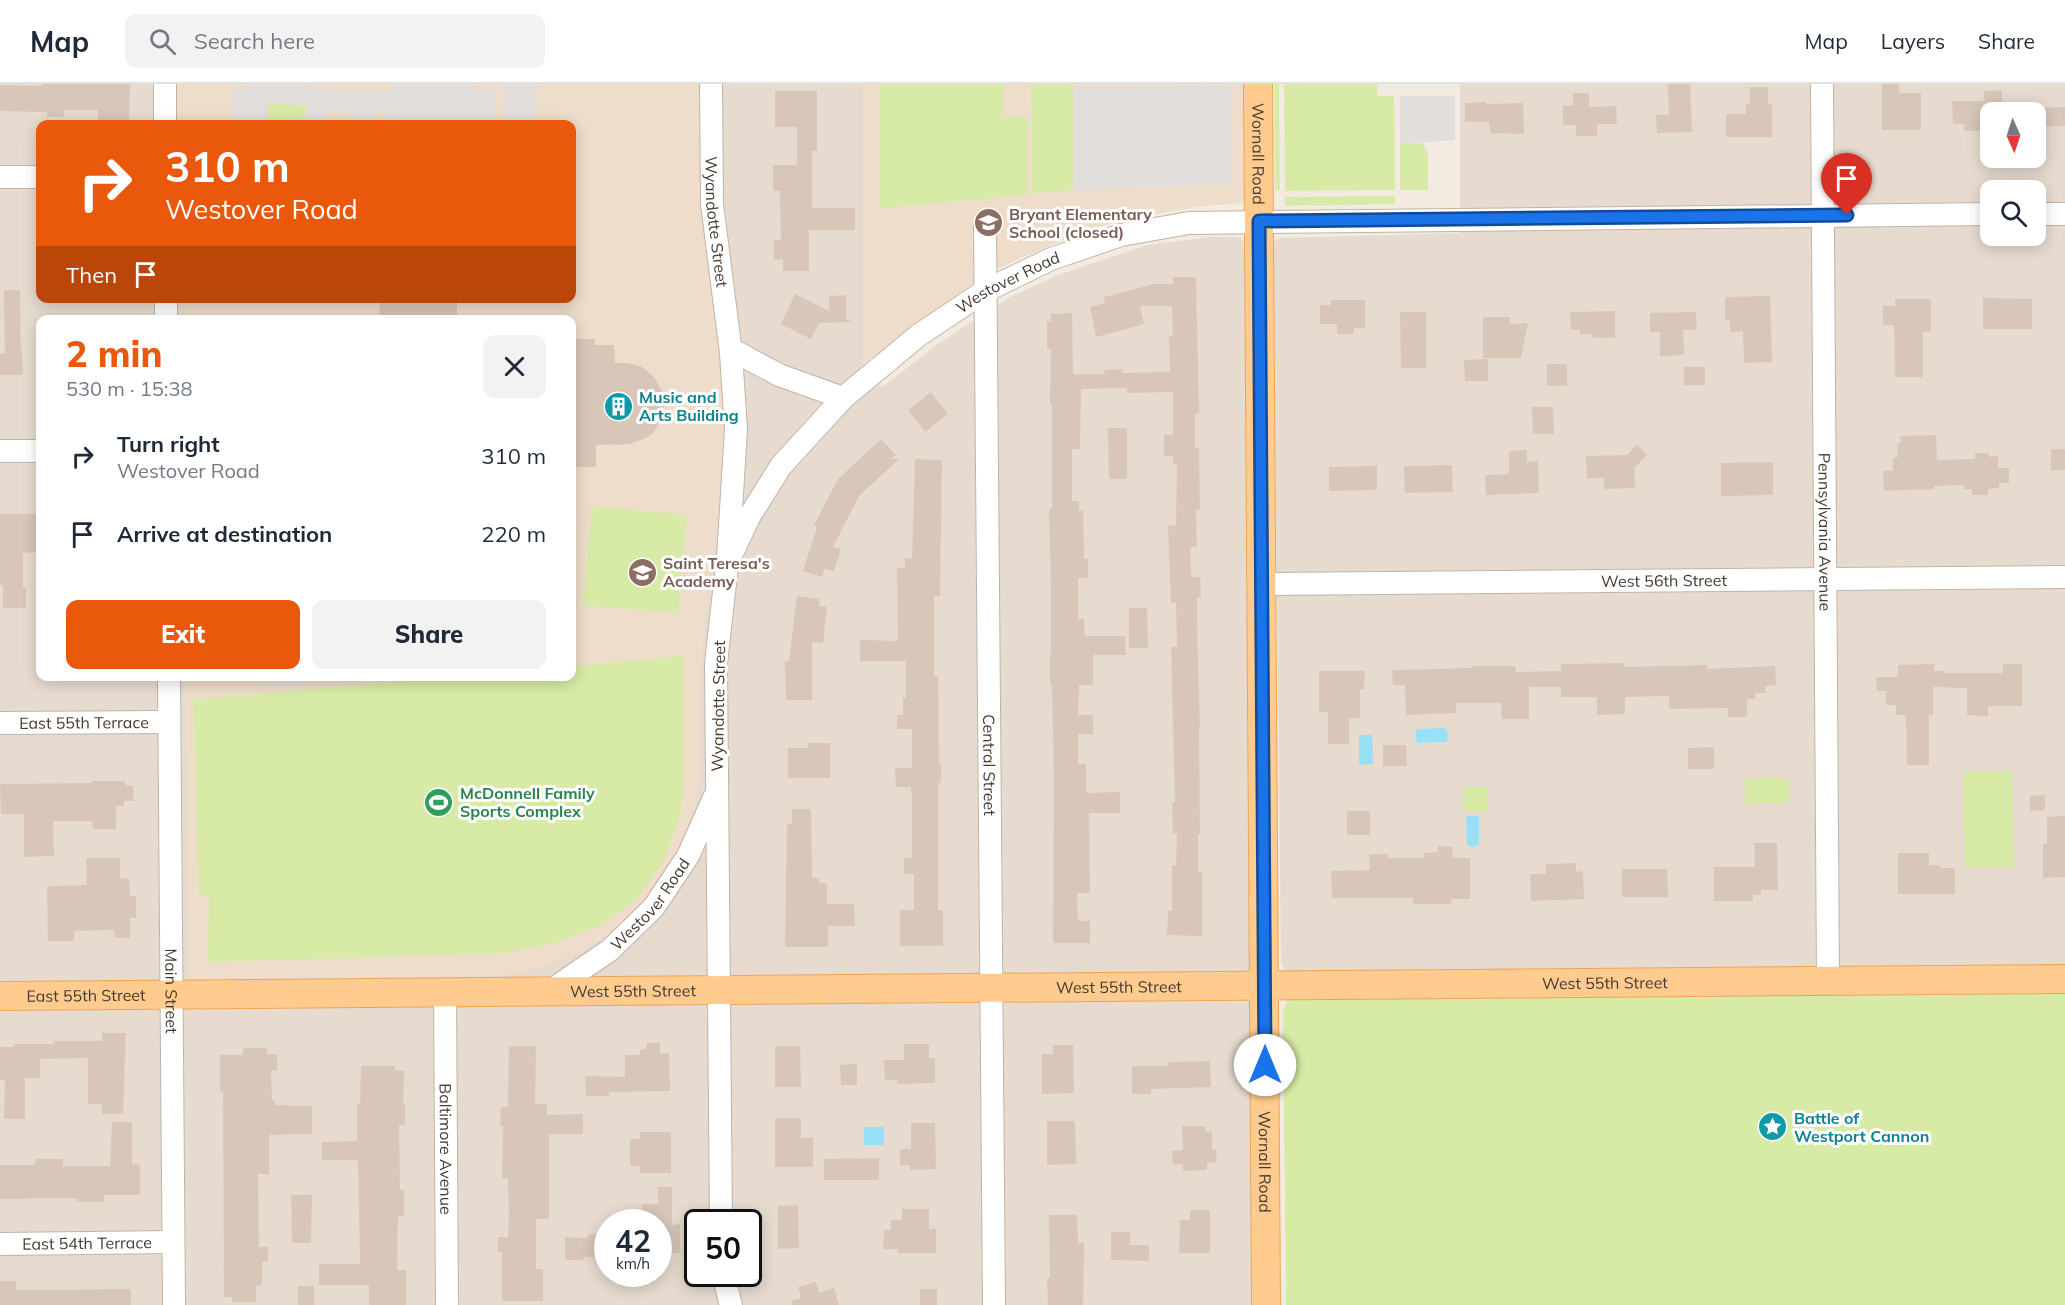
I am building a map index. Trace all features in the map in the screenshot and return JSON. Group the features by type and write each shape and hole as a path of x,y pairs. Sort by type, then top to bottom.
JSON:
{"main road":[{"name":"Wornall Road","path":"1258,84 1266,1305"},
{"name":"West 55th Street","path":"172,995 2065,979"},
{"name":"East 55th Street","path":"0,996 172,995"}],"street":[{"path":"165,84 165,120"},
{"name":"Wyandotte Street","path":"711,84 712,204 731,353 736,430 728,557 716,663 721,1209"},
{"name":"Pennsylvania Avenue","path":"1822,84 1828,982"},
{"path":"0,177 36,177"},
{"name":"Westover Road","path":"728,557 735,549 749,517 781,466 843,398 919,335 986,291 1051,260 1121,235 1189,223 1259,221 1980,214"},
{"path":"2046,214 2065,214"},
{"name":"Central Street","path":"985,227 994,1305"},
{"path":"731,353 738,353 779,375 843,398"},
{"path":"0,451 36,451"},
{"name":"West 56th Street","path":"1262,584 2065,578"},
{"name":"Main Street","path":"169,681 174,1305"},
{"name":"East 55th Terrace","path":"0,723 170,722"},
{"name":"Westover Road","path":"550,991 610,950 654,908 688,856 717,790"},
{"name":"Baltimore Avenue","path":"446,993 447,1305"},
{"name":"East 54th Terrace","path":"0,1244 173,1242"},
{"path":"726,1287 731,1305"}],"shaded area":[{"path":"0,84 863,84 863,364 882,387 942,341 1010,297 1058,275 1148,245 1212,237 1234,237 1241,239 1245,244 1257,1305 0,1305"},
{"name":"Saint Teresa's Academy","path":"177,84 703,84 703,214 724,388 724,455 719,525 705,619 700,692 701,753 696,805 683,844 656,889 605,937 573,955 538,968 499,976 189,981 185,681 576,681 576,315 181,315 180,303 576,303 576,120 178,120"},
{"path":"247,84 306,84 310,88 345,92 391,90 393,84 473,84 474,90 495,90 495,120 385,120 384,114 398,112 387,110 379,112 375,120 355,120 351,114 330,109 324,111 325,119 340,120 290,120 305,118 306,106 272,103 268,105 267,118 271,120 233,120 232,90 247,89"},
{"path":"504,84 537,84 537,120 505,120"},
{"name":"Bryant Elementary School (closed)","path":"863,84 1246,84 1248,197 1241,203 1195,207 1138,217 1090,229 1032,253 995,270 964,290 863,364"},
{"path":"1460,84 2065,84 2065,968 1285,973 1281,962 1273,245 1281,238 1460,233"},
{"path":"1231,86 1232,184 1073,190 1073,87"},
{"path":"1400,96 1455,96 1455,140 1400,144"},
{"path":"269,681 311,681 302,684 269,686"}],"green space":[{"path":"880,84 1003,84 1003,117 1027,117 1028,195 880,208"},
{"path":"1031,84 1073,84 1073,190 1032,193"},
{"path":"1274,84 1279,84 1280,190 1275,191"},
{"path":"1284,84 1377,84 1378,96 1394,96 1395,190 1285,191"},
{"path":"270,103 303,104 306,106 306,116 303,119 271,120 267,118 267,106"},
{"path":"1423,143 1428,156 1428,190 1400,190 1400,144"},
{"path":"1395,196 1395,204 1285,206 1285,197"},
{"path":"592,506 687,515 678,613 583,605"},
{"name":"McDonnell Family Sports Complex","path":"684,656 684,786 679,819 663,862 636,900 602,925 555,943 506,953 208,962 209,896 199,894 193,700 409,681 576,681 576,666"},
{"path":"2012,771 2014,867 1965,868 1963,772"},
{"path":"1745,778 1789,778 1789,803 1745,803"},
{"path":"1464,787 1488,787 1488,811 1464,811"},
{"path":"2065,990 2065,1305 1286,1305 1283,1010 1288,999"}],"water":[{"path":"1445,728 1448,734 1447,742 1417,743 1415,736 1417,729"},
{"path":"1359,735 1372,735 1373,764 1359,765"},
{"path":"1466,816 1479,816 1479,845 1474,848 1467,845"},
{"path":"864,1127 884,1127 884,1145 864,1145"}],"building":[{"path":"42,84 130,84 129,120 98,120 98,110 64,110 64,117 47,117 47,112 0,111 0,85 42,86"},
{"path":"1668,84 1690,84 1692,132 1657,133 1656,115 1669,115"},
{"path":"1882,84 1899,84 1899,93 1921,93 1921,130 1882,130"},
{"path":"1750,87 1768,87 1768,104 1772,105 1772,137 1726,137 1726,114 1746,114 1746,104 1750,105"},
{"path":"2002,90 2002,102 1980,102 1980,131 1964,131 1964,124 1953,124 1952,101 1984,101 1984,91"},
{"path":"775,91 817,91 817,151 812,151 812,208 855,208 855,230 809,230 809,271 783,271 783,259 774,260 774,240 781,240 780,191 773,191 773,165 797,165 797,127 775,127"},
{"path":"1573,93 1589,93 1589,107 1616,106 1617,124 1597,124 1597,136 1576,136 1576,125 1563,125 1563,106 1573,106"},
{"path":"1486,102 1486,104 1523,103 1524,134 1490,133 1489,122 1465,122 1465,103"},
{"path":"2065,107 2065,126 2046,126 2046,108"},
{"path":"1173,277 1196,277 1199,413 1195,414 1195,448 1199,448 1200,510 1196,510 1197,547 1190,547 1191,577 1200,577 1201,597 1197,598 1197,624 1200,728 1198,872 1202,872 1202,936 1167,935 1168,911 1172,911 1172,865 1176,865 1177,834 1173,834 1172,802 1175,802 1171,647 1177,647 1176,603 1171,603 1168,526 1176,525 1177,464 1173,464 1173,456 1164,456 1164,435 1173,435 1173,392 1127,393 1127,388 1081,389 1080,449 1072,449 1072,501 1079,501 1079,510 1083,510 1084,559 1088,559 1088,578 1078,578 1078,619 1084,619 1085,636 1125,636 1126,655 1093,655 1093,685 1079,685 1078,715 1093,715 1093,734 1078,734 1078,764 1086,764 1086,793 1120,792 1120,813 1089,813 1090,893 1077,893 1078,921 1090,921 1090,943 1053,943 1054,783 1052,686 1050,686 1049,509 1052,509 1052,405 1050,405 1051,349 1047,349 1047,322 1051,322 1051,314 1072,313 1073,374 1105,374 1104,370 1122,369 1122,373 1170,372 1169,336 1173,336 1172,306 1140,306 1144,324 1096,337 1090,307 1105,303 1104,297 1154,284 1173,284"},
{"path":"4,290 20,290 23,375 0,375 0,354 5,354"},
{"path":"795,294 829,311 829,296 846,295 846,319 853,322 819,323 811,339 781,324"},
{"path":"1770,296 1772,362 1744,363 1743,331 1730,332 1730,320 1725,321 1725,297"},
{"path":"1983,298 2032,299 2032,329 1983,329"},
{"path":"1895,299 1931,299 1931,332 1923,332 1923,377 1895,377 1894,325 1883,325 1883,306 1895,306"},
{"path":"1331,300 1365,300 1365,328 1354,328 1354,334 1337,334 1337,324 1320,324 1320,305 1331,305"},
{"path":"380,303 457,303 457,315 379,315"},
{"path":"1615,311 1615,338 1593,338 1592,334 1580,334 1580,330 1571,330 1570,312"},
{"path":"1400,312 1426,312 1426,368 1401,368"},
{"path":"1696,312 1697,330 1683,330 1684,355 1660,356 1660,332 1650,332 1650,313"},
{"path":"1483,317 1510,317 1510,324 1528,323 1521,358 1483,358"},
{"name":"Music and Arts Building","path":"576,339 595,339 595,345 614,345 615,363 628,363 642,367 655,378 665,402 662,418 653,433 646,438 630,444 596,445 596,467 576,467"},
{"path":"1488,359 1488,381 1465,381 1464,360"},
{"path":"1547,364 1567,364 1567,386 1547,386"},
{"path":"1684,367 1705,367 1705,385 1684,385"},
{"path":"931,392 948,414 925,432 908,410"},
{"path":"1532,407 1553,407 1554,434 1533,434"},
{"path":"1108,428 1127,428 1127,479 1109,479"},
{"path":"1936,435 1937,460 1975,459 1975,453 1989,453 1989,457 1998,456 1998,468 2009,468 2009,483 1999,483 1999,488 1988,489 1988,495 1972,495 1972,489 1964,489 1964,485 1884,491 1883,471 1893,471 1893,458 1898,457 1897,443 1901,442 1900,436"},
{"path":"881,439 896,455 890,459 899,459 859,496 833,547 841,549 834,571 824,569 822,577 803,571 817,527 814,525 838,479"},
{"path":"1637,445 1647,455 1634,468 1635,488 1604,489 1604,478 1587,478 1586,456 1627,455"},
{"path":"2051,449 2065,449 2065,470 2051,470"},
{"path":"1527,450 1527,462 1538,461 1539,493 1486,495 1485,475 1509,474 1509,451"},
{"path":"915,459 942,460 940,596 934,596 934,676 938,676 939,765 941,765 941,783 938,783 938,910 943,910 943,946 900,946 900,910 914,910 914,874 904,874 904,858 912,858 912,793 911,787 896,787 895,768 912,768 912,729 897,729 897,715 903,715 903,698 906,698 906,661 860,661 860,640 898,641 897,568 905,568 905,558 912,558"},
{"path":"1773,462 1773,495 1721,496 1721,463"},
{"path":"1452,465 1453,492 1405,493 1404,466"},
{"path":"1377,466 1377,490 1329,491 1329,467"},
{"path":"0,514 36,514 36,552 23,553 23,588 26,588 26,608 3,608 3,585 0,585"},
{"path":"797,596 820,599 819,606 827,607 823,643 812,642 812,700 786,700 785,661 789,661"},
{"path":"1129,608 1147,608 1148,648 1129,648"},
{"path":"1624,663 1624,667 1707,665 1707,669 1775,666 1776,685 1765,686 1766,693 1755,693 1755,699 1747,699 1747,717 1728,717 1728,708 1669,709 1669,696 1625,697 1625,714 1597,715 1597,697 1561,697 1561,687 1529,687 1529,719 1502,719 1501,703 1456,703 1456,713 1406,715 1405,685 1393,685 1392,670 1515,666 1516,672 1561,671 1561,664"},
{"path":"1934,664 1934,671 1944,671 1944,673 2003,673 2003,664 2022,664 2022,706 1988,706 1988,716 1967,715 1967,688 1933,687 1933,715 1929,715 1929,765 1907,765 1906,715 1896,715 1896,705 1886,705 1886,691 1877,691 1876,677 1898,677 1898,665"},
{"path":"1319,671 1365,671 1364,689 1360,689 1360,718 1349,718 1349,744 1328,744 1328,712 1319,712"},
{"path":"808,743 830,743 830,778 788,778 788,748 808,748"},
{"path":"1383,745 1406,745 1407,766 1383,766"},
{"path":"1714,747 1714,769 1688,769 1688,748"},
{"path":"92,781 125,781 125,785 133,786 134,801 124,801 124,806 116,806 116,829 93,829 92,821 53,821 54,856 24,857 24,814 1,814 0,784 92,783"},
{"path":"2045,795 2045,810 2030,811 2030,796"},
{"path":"792,809 811,809 812,878 819,878 819,883 827,883 827,904 854,904 855,926 828,926 828,947 785,947 787,824 792,824"},
{"path":"1347,811 1370,811 1370,835 1347,835"},
{"path":"2065,816 2065,877 2043,878 2043,844 2047,844 2047,817"},
{"path":"1754,843 1777,843 1778,890 1761,890 1761,895 1753,895 1753,901 1714,901 1714,867 1755,867"},
{"path":"1438,846 1452,847 1453,858 1470,858 1470,899 1451,899 1451,904 1413,904 1413,898 1332,898 1331,871 1370,870 1369,854 1388,854 1388,858 1425,858 1424,853 1438,852"},
{"path":"1898,853 1929,853 1929,865 1955,868 1955,894 1898,894"},
{"path":"86,858 120,858 120,879 129,878 130,896 136,896 136,918 130,918 130,938 115,938 114,930 74,931 74,941 48,941 47,886 87,885"},
{"path":"1576,863 1576,872 1583,871 1584,899 1531,901 1530,874 1546,874 1546,864"},
{"path":"1622,869 1667,869 1668,897 1622,897"},
{"path":"102,1033 126,1033 123,1114 102,1114 102,1104 88,1104 88,1058 40,1059 40,1078 25,1078 25,1119 4,1119 5,1080 0,1080 0,1047 14,1047 14,1044 54,1044 54,1041 102,1041"},
{"path":"647,1043 660,1043 660,1053 669,1053 670,1091 609,1092 609,1096 586,1096 585,1076 625,1077 625,1055 640,1055 640,1050 646,1049"},
{"path":"904,1044 929,1044 929,1058 935,1058 935,1083 897,1084 897,1080 885,1080 884,1060 904,1060"},
{"path":"1053,1045 1073,1045 1074,1093 1042,1094 1042,1054 1053,1054"},
{"path":"509,1046 536,1046 535,1104 547,1104 547,1115 583,1114 583,1134 549,1134 549,1219 536,1219 536,1269 543,1269 543,1301 502,1301 502,1252 498,1252 498,1237 508,1237 509,1215 508,1178 502,1178 503,1126 500,1126 501,1107 508,1107"},
{"path":"775,1046 800,1046 801,1087 775,1087"},
{"path":"243,1048 267,1048 267,1054 277,1054 277,1070 271,1070 272,1100 275,1100 275,1105 312,1106 312,1134 269,1135 269,1174 258,1174 259,1247 268,1247 268,1261 262,1262 262,1285 256,1286 256,1302 232,1302 232,1297 224,1297 223,1091 220,1091 220,1055 243,1055"},
{"path":"1210,1061 1211,1087 1151,1089 1151,1094 1132,1094 1132,1066 1168,1066 1168,1062"},
{"path":"857,1064 857,1085 841,1085 840,1065"},
{"path":"361,1066 395,1066 395,1070 404,1071 405,1125 399,1125 400,1190 404,1190 404,1216 398,1216 397,1270 406,1270 406,1305 369,1305 369,1285 319,1285 319,1264 360,1264 358,1160 322,1160 322,1142 357,1141 357,1104 360,1104"},
{"path":"775,1118 801,1118 801,1138 813,1138 813,1167 775,1167"},
{"path":"1047,1121 1075,1121 1076,1164 1047,1165"},
{"path":"112,1122 132,1122 132,1164 140,1165 140,1195 104,1195 104,1202 77,1202 77,1198 0,1199 0,1165 35,1165 35,1159 63,1159 63,1166 110,1166"},
{"path":"911,1123 935,1123 936,1169 910,1170 910,1165 900,1165 900,1149 911,1149"},
{"path":"1182,1126 1205,1126 1205,1132 1212,1131 1212,1150 1216,1150 1217,1162 1207,1163 1207,1170 1183,1171 1183,1164 1173,1165 1172,1151 1183,1150"},
{"path":"640,1132 671,1132 671,1173 640,1173 640,1166 630,1166 630,1139 640,1139"},
{"path":"879,1158 879,1180 824,1180 824,1159"},
{"path":"658,1187 672,1187 672,1209 642,1209 642,1204 658,1204"},
{"path":"291,1195 312,1195 311,1243 292,1243"},
{"path":"798,1205 799,1248 778,1249 778,1206"},
{"path":"902,1209 929,1209 929,1229 936,1229 936,1253 898,1253 898,1249 883,1249 884,1230 891,1230 891,1220 902,1220"},
{"path":"1190,1210 1210,1210 1210,1253 1179,1253 1180,1220 1190,1220"},
{"path":"1049,1215 1077,1215 1078,1243 1084,1243 1083,1305 1048,1305"},
{"path":"680,1224 680,1253 672,1253 672,1225"},
{"path":"1111,1232 1130,1232 1130,1245 1149,1245 1149,1261 1111,1260"},
{"path":"588,1235 594,1235 594,1257 584,1257 584,1260 565,1260 565,1237 588,1238"},
{"path":"0,1281 16,1281 16,1290 131,1289 131,1305 0,1305"},
{"path":"816,1282 819,1293 834,1288 839,1305 792,1305 791,1301 801,1298 798,1287"},
{"path":"298,1286 314,1286 314,1305 298,1305"},
{"path":"920,1289 937,1289 937,1305 920,1305"}],"place":[{"name":"Bryant Elementary School (closed)","path":"988,223"},
{"name":"Music and Arts Building","path":"618,406"},
{"name":"Saint Teresa's Academy","path":"642,572"},
{"name":"McDonnell Family Sports Complex","path":"439,802"},
{"name":"Battle of Westport Cannon","path":"1773,1127"}],"route":[{"path":"1265,1065 1259,221 1847,215"}]}
